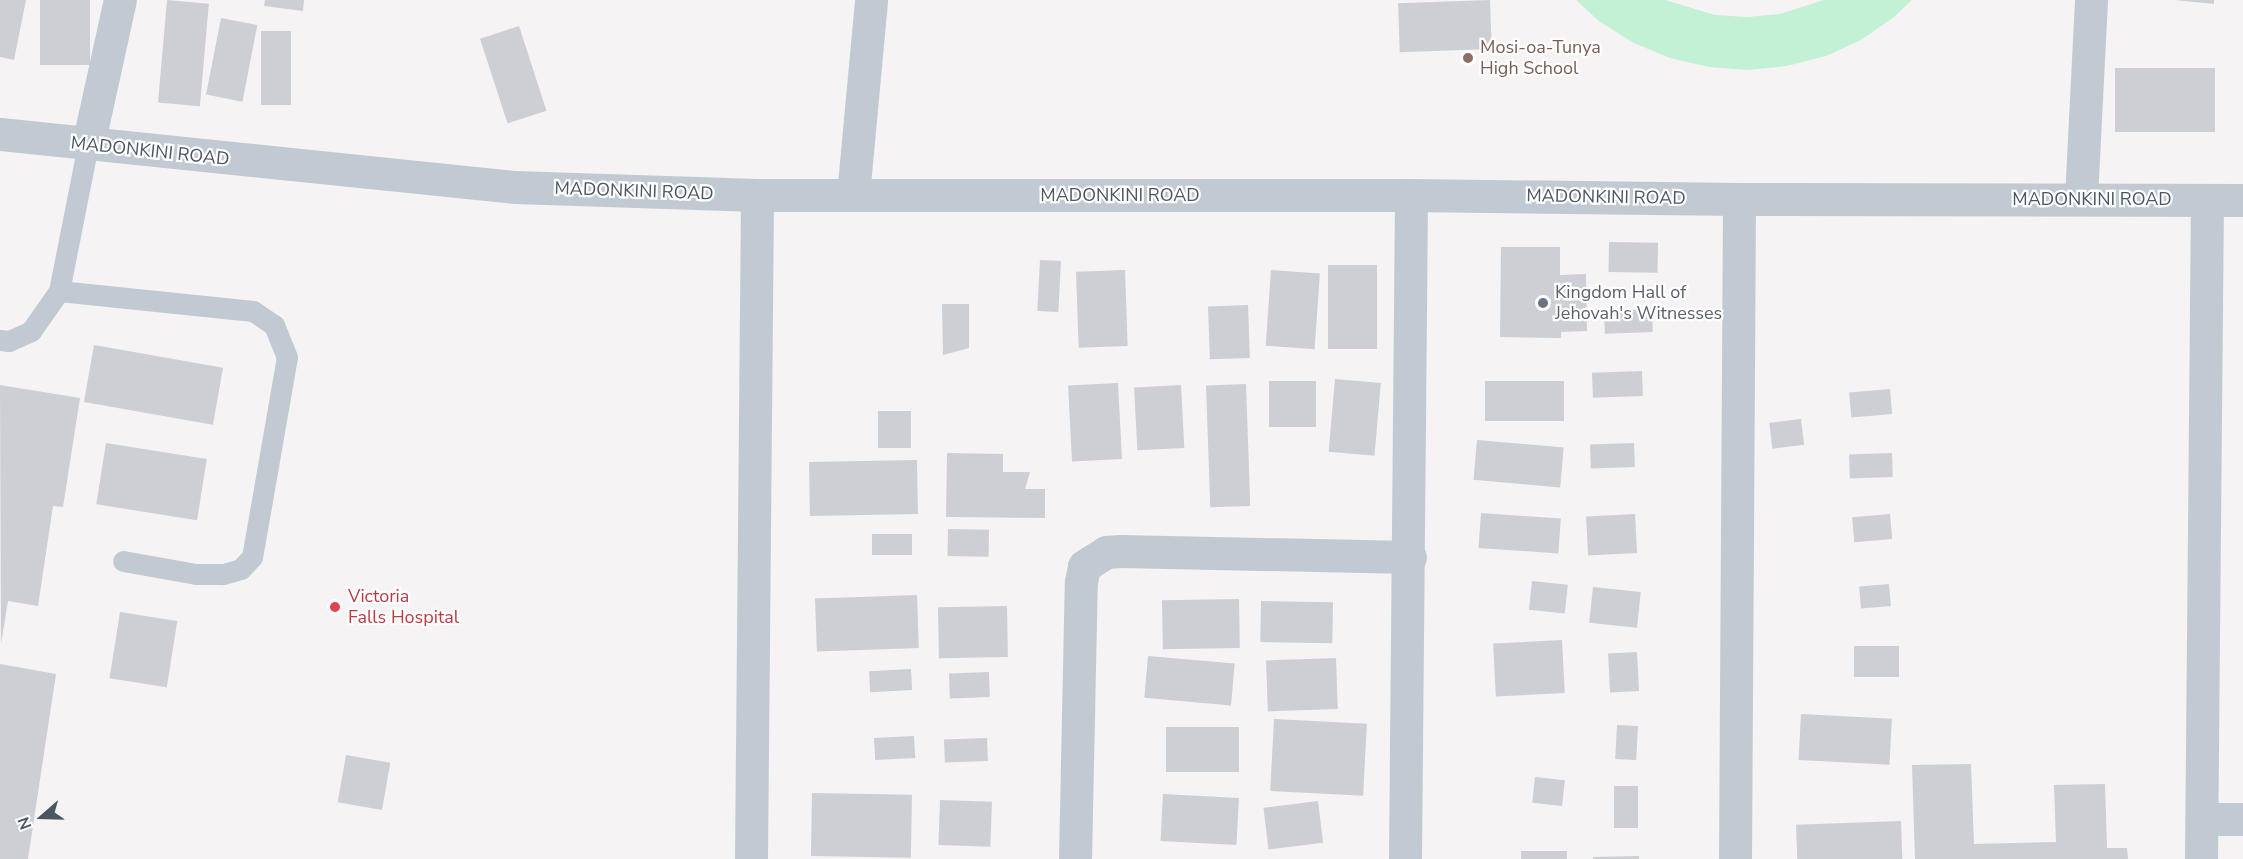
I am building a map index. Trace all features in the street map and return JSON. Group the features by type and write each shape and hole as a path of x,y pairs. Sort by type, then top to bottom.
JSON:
{"street":[{"path":"88,145 120,0"},
{"path":"853,195 871,0"},
{"path":"2081,198 2091,0"},
{"name":"MADONKINI ROAD","path":"0,134 88,145 515,187 757,195 1411,195 1739,199 2243,200"},
{"path":"750,859 757,195"},
{"path":"1405,859 1410,557 1411,195"},
{"path":"1735,859 1739,199"},
{"path":"2201,859 2207,200"},
{"path":"1075,859 1081,582 1084,566 1106,552 1122,551 1410,557"},
{"path":"2202,819 2243,819"}],"lane":[{"path":"0,340 9,341 31,331 59,291 88,145"},
{"path":"59,291 253,311 274,325 287,357 252,557 241,569 223,574 196,574 123,561"}],"green space":[{"path":"1576,0 1665,0 1715,15 1747,17 1780,14 1824,0 1912,0 1894,17 1861,40 1826,56 1787,66 1748,70 1709,67 1670,58 1634,43 1600,22"}],"building":[{"path":"0,0 26,0 14,60 0,57"},
{"path":"40,0 90,0 90,65 40,65"},
{"path":"167,0 209,4 200,106 158,103"},
{"path":"265,0 304,0 303,11 264,6"},
{"path":"1490,0 1492,49 1400,52 1398,3"},
{"path":"2174,0 2214,0 2214,4"},
{"path":"221,18 257,25 242,102 206,95"},
{"path":"519,26 547,111 508,123 480,39"},
{"path":"261,31 291,31 291,105 261,105"},
{"path":"2115,68 2215,68 2215,132 2115,132"},
{"path":"1609,242 1658,243 1657,273 1608,272"},
{"name":"Kingdom Hall of Jehovah's Witnesses","path":"1501,247 1560,247 1560,275 1586,274 1587,331 1561,332 1561,338 1500,337"},
{"path":"1040,260 1061,261 1058,312 1037,311"},
{"path":"1328,265 1377,265 1377,349 1328,349"},
{"path":"1125,270 1128,346 1079,348 1076,272"},
{"path":"1271,270 1320,273 1315,349 1266,346"},
{"path":"942,304 969,304 969,348 943,355"},
{"path":"1248,305 1250,358 1210,359 1208,306"},
{"path":"1652,309 1653,332 1605,334 1604,311"},
{"path":"94,345 223,368 213,425 84,402"},
{"path":"1642,371 1643,396 1593,398 1592,373"},
{"path":"1335,379 1381,383 1374,456 1329,452"},
{"path":"1269,381 1316,381 1316,427 1269,427"},
{"path":"1485,381 1564,381 1564,421 1485,421"},
{"path":"1118,383 1122,459 1072,462 1068,386"},
{"path":"1246,384 1250,506 1210,507 1206,385"},
{"path":"0,385 80,398 63,507 53,506 38,606 8,601 1,644"},
{"path":"1181,385 1184,448 1137,450 1134,387"},
{"path":"1890,389 1892,414 1851,417 1849,393"},
{"path":"878,411 911,411 911,448 878,448"},
{"path":"1801,419 1804,445 1772,449 1769,423"},
{"path":"1477,440 1564,448 1560,487 1474,480"},
{"path":"106,443 207,459 197,520 96,504"},
{"path":"1634,443 1635,467 1591,469 1590,445"},
{"path":"947,453 1003,454 1003,472 1030,472 1025,489 1045,489 1045,518 946,517"},
{"path":"1892,453 1893,477 1850,478 1849,455"},
{"path":"917,460 918,514 810,516 809,462"},
{"path":"1481,513 1561,519 1558,553 1479,548"},
{"path":"1635,514 1637,553 1588,556 1586,517"},
{"path":"1890,514 1892,539 1854,542 1852,517"},
{"path":"948,529 989,530 989,557 948,556"},
{"path":"872,534 912,534 912,555 872,555"},
{"path":"1532,581 1568,585 1565,614 1529,610"},
{"path":"1889,584 1891,606 1861,609 1859,587"},
{"path":"1593,587 1641,592 1637,628 1589,623"},
{"path":"917,595 919,648 817,652 815,599"},
{"path":"1239,599 1240,648 1163,649 1162,600"},
{"path":"1261,601 1333,602 1332,643 1260,642"},
{"path":"1007,606 1008,657 939,658 938,607"},
{"path":"120,612 177,621 167,687 110,678"},
{"path":"1562,640 1565,693 1496,697 1493,644"},
{"path":"1854,646 1899,646 1899,677 1854,677"},
{"path":"1637,652 1639,691 1610,692 1608,654"},
{"path":"1148,656 1235,664 1231,705 1144,698"},
{"path":"1336,658 1338,709 1268,711 1266,660"},
{"path":"0,664 56,674 28,859 0,859"},
{"path":"911,669 912,690 870,692 869,671"},
{"path":"989,672 990,697 950,698 949,673"},
{"path":"1801,714 1892,719 1889,765 1799,760"},
{"path":"1274,719 1367,724 1363,796 1270,791"},
{"path":"1617,725 1638,726 1636,760 1615,759"},
{"path":"1166,727 1239,727 1239,772 1166,772"},
{"path":"914,736 915,758 875,760 874,738"},
{"path":"987,738 988,761 945,762 944,740"},
{"path":"346,755 390,763 382,810 338,802"},
{"path":"1971,764 1974,844 2056,842 2054,785 2105,784 2107,848 2127,848 2128,859 1915,859 1912,765"},
{"path":"1535,777 1565,780 1562,806 1532,803"},
{"path":"1614,786 1638,786 1638,828 1614,828"},
{"path":"812,793 912,795 911,858 811,856"},
{"path":"1163,794 1239,798 1236,845 1161,841"},
{"path":"940,800 992,802 990,847 938,845"},
{"path":"1318,801 1323,843 1269,849 1263,808"},
{"path":"1901,821 1902,859 1797,859 1796,825"},
{"path":"1521,851 1567,851 1567,859 1521,859"},
{"path":"1639,856 1639,859 1593,859 1593,857"}],"place":[{"name":"Mosi-oa-Tunya High School","path":"1468,58"},
{"name":"Kingdom Hall of Jehovah's Witnesses","path":"1543,303"},
{"name":"Victoria Falls Hospital","path":"335,607"}]}
